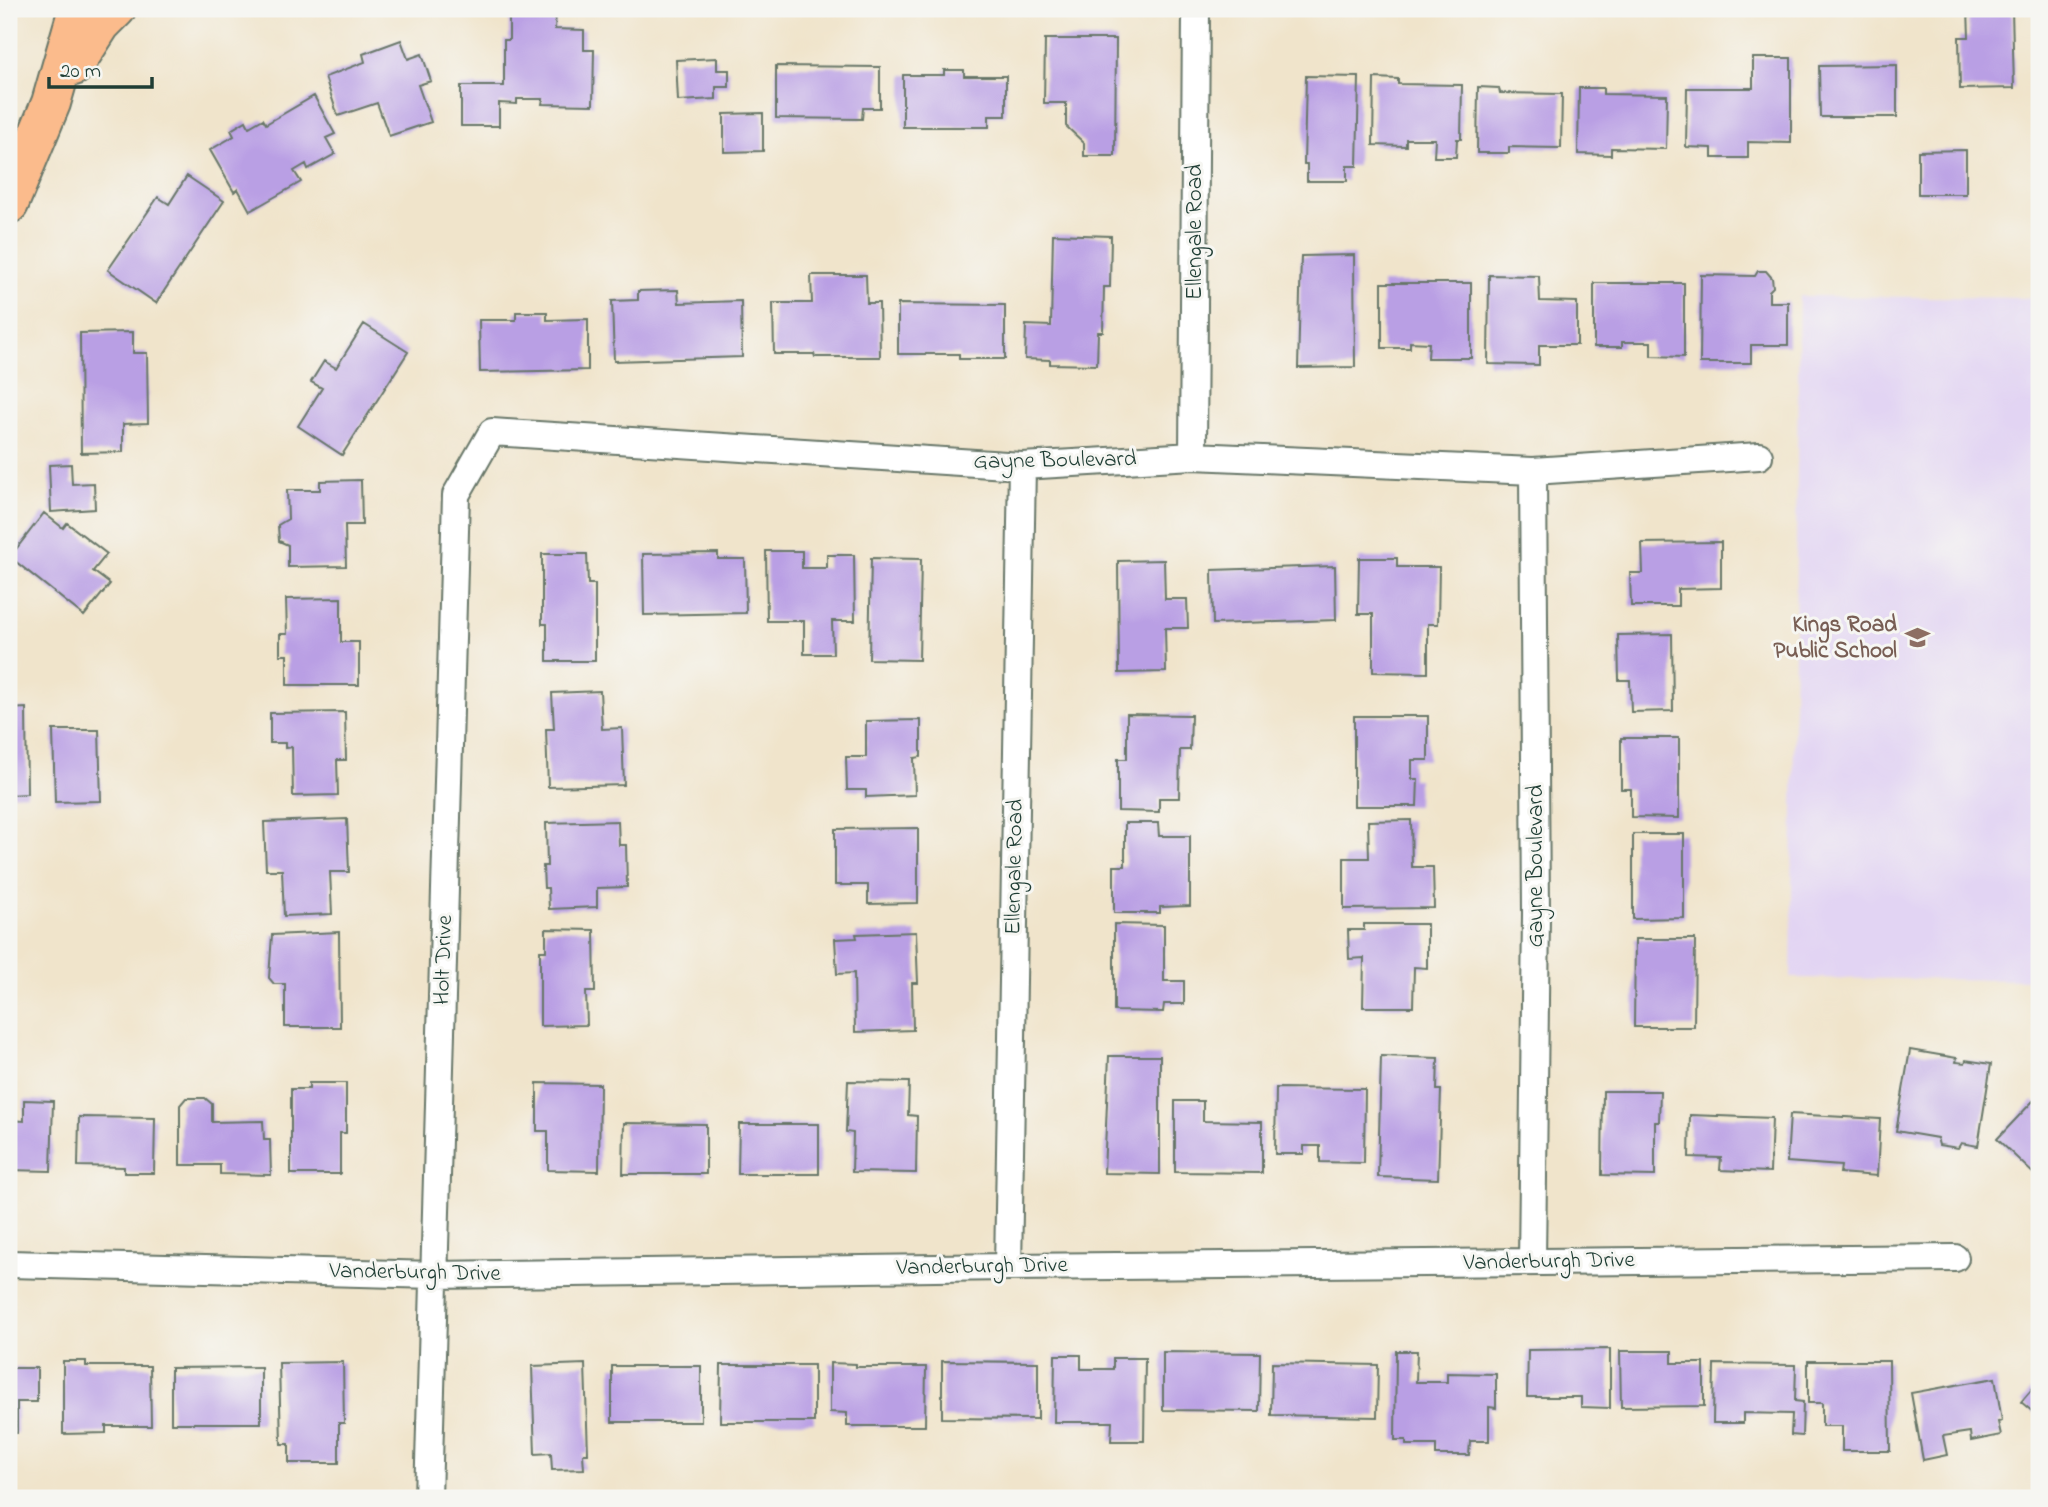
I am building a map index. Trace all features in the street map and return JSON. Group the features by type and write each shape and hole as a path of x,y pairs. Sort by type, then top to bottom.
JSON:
{"main road":[{"path":"9,204 51,103 78,9"},
{"path":"51,103 101,24 116,9"}],"street":[{"name":"Ellengale Road","path":"1193,456 1196,9"},
{"name":"Gayne Boulevard","path":"492,432 1022,466 1193,456 1534,471 1759,456"},
{"name":"Holt Drive","path":"428,1498 456,495 492,432"},
{"name":"Ellengale Road","path":"1008,1267 1022,466"},
{"name":"Gayne Boulevard","path":"1532,1262 1536,914 1534,471"},
{"name":"Vanderburgh Drive","path":"9,1264 435,1275 1955,1258"}],"shaded area":[{"name":"Kings Road Public School","path":"1799,296 2039,298 2039,980 1791,978"}],"building":[{"path":"1968,9 2012,9 2014,88 1960,89 1959,37 1969,37"},
{"path":"509,11 556,11 555,29 584,30 584,50 594,50 593,105 542,104 543,99 517,99 517,104 499,103 499,126 461,126 461,86 504,86 504,40 509,40"},
{"path":"1045,39 1116,39 1115,156 1084,156 1084,143 1066,126 1066,103 1044,103"},
{"path":"401,40 408,59 422,54 431,81 418,85 431,122 389,136 377,103 338,116 325,77 365,62 363,54"},
{"path":"717,58 717,70 729,70 729,87 716,87 716,99 678,101 676,60"},
{"path":"1753,58 1791,58 1791,143 1748,142 1748,158 1712,158 1712,148 1686,147 1687,88 1753,88"},
{"path":"1897,65 1897,117 1820,117 1819,66"},
{"path":"776,66 880,67 880,108 863,108 862,119 776,118"},
{"path":"944,70 964,70 964,76 1006,76 1006,116 989,116 989,127 903,127 903,75 944,75"},
{"path":"1306,76 1359,77 1357,166 1347,166 1347,181 1307,181 1307,164 1304,164"},
{"path":"1374,78 1398,79 1398,84 1462,85 1461,139 1457,139 1456,157 1434,157 1435,139 1406,139 1406,146 1373,145"},
{"path":"1478,87 1499,88 1500,93 1562,94 1561,148 1509,147 1509,153 1477,153"},
{"path":"1579,88 1603,88 1603,94 1667,95 1666,149 1611,148 1611,155 1578,154"},
{"path":"314,96 335,134 326,138 335,154 308,169 306,164 294,171 301,182 250,211 238,189 234,192 210,150 234,136 231,130 246,121 249,127 263,119 266,124"},
{"path":"763,113 763,151 724,152 724,114"},
{"path":"1966,150 1966,194 1918,194 1918,151"},
{"path":"187,176 224,201 156,303 108,270 158,197 169,204"},
{"path":"1053,234 1111,236 1110,287 1104,287 1103,332 1098,332 1097,365 1050,364 1050,360 1025,359 1026,325 1051,326"},
{"path":"1354,255 1355,367 1298,368 1301,256"},
{"path":"1758,271 1766,271 1772,278 1773,287 1769,291 1769,302 1788,302 1788,345 1751,345 1751,363 1700,363 1701,275 1755,276"},
{"path":"811,275 866,275 867,303 879,303 880,357 774,354 773,303 812,303"},
{"path":"1489,275 1539,276 1540,301 1577,302 1577,345 1539,345 1539,365 1488,364"},
{"path":"1382,283 1471,283 1471,358 1428,358 1429,343 1410,342 1410,348 1382,348"},
{"path":"1594,283 1684,283 1684,357 1651,356 1651,342 1622,342 1622,347 1594,347"},
{"path":"678,290 679,303 741,301 742,357 614,361 612,301 638,300 638,291"},
{"path":"898,304 1005,305 1005,359 959,359 959,354 898,354"},
{"path":"516,312 547,312 547,320 588,319 588,370 480,372 479,320 516,320"},
{"path":"364,324 408,352 342,455 298,426 322,388 311,382 324,361 336,368"},
{"path":"133,332 133,353 147,353 148,423 123,424 123,452 81,453 80,333"},
{"path":"71,464 72,484 94,483 95,509 51,512 49,465"},
{"path":"361,480 362,525 345,525 346,566 288,567 288,545 279,541 278,525 288,519 287,490 320,490 320,481"},
{"path":"44,513 63,528 67,523 107,554 93,571 110,584 84,616 10,557"},
{"path":"1721,542 1721,588 1678,589 1678,606 1631,606 1630,573 1643,573 1642,543"},
{"path":"766,551 802,551 802,568 827,568 827,555 854,555 855,621 832,621 833,654 804,654 804,621 767,621"},
{"path":"718,553 718,559 745,559 746,613 644,615 643,554"},
{"path":"542,554 587,554 588,584 595,584 595,661 547,661 547,624 542,624"},
{"path":"871,558 921,559 919,660 869,659"},
{"path":"1359,558 1397,558 1397,567 1439,567 1438,624 1428,624 1428,673 1373,672 1373,614 1358,614"},
{"path":"1164,560 1165,599 1187,599 1188,628 1165,628 1166,672 1119,673 1118,561"},
{"path":"1335,566 1336,620 1213,624 1212,570"},
{"path":"341,598 341,642 359,642 359,685 287,685 287,655 280,655 280,634 287,634 286,599"},
{"path":"1672,634 1673,711 1631,712 1630,680 1619,680 1618,635"},
{"path":"600,691 602,729 622,728 624,785 548,787 546,729 554,729 552,693"},
{"path":"26,708 27,794 9,795 9,709"},
{"path":"345,712 346,760 337,760 338,795 293,796 292,747 285,748 285,743 270,743 270,713"},
{"path":"1127,714 1191,715 1190,750 1180,750 1179,798 1159,798 1159,812 1118,811 1118,759 1127,759"},
{"path":"1354,716 1428,716 1428,760 1412,760 1412,779 1418,779 1417,806 1354,806"},
{"path":"921,720 921,757 914,758 915,795 866,797 866,790 847,790 846,757 866,757 866,721"},
{"path":"53,730 99,730 101,801 55,802"},
{"path":"1621,738 1679,738 1679,818 1631,817 1631,789 1621,789"},
{"path":"347,819 349,872 330,872 332,914 284,916 282,870 266,870 264,822"},
{"path":"1411,820 1412,867 1433,867 1434,908 1344,909 1344,858 1369,858 1368,821"},
{"path":"618,821 619,845 626,845 627,887 597,888 597,907 549,909 543,866 547,866 546,823"},
{"path":"1125,823 1158,823 1159,836 1190,836 1190,906 1160,907 1160,913 1114,913 1114,866 1125,866"},
{"path":"918,828 918,903 868,904 868,885 835,885 835,829"},
{"path":"1633,834 1684,834 1684,918 1633,919"},
{"path":"1114,924 1164,925 1164,981 1184,981 1184,1004 1164,1004 1163,1012 1114,1011"},
{"path":"1364,924 1427,924 1427,968 1414,967 1413,1007 1363,1007 1364,958 1349,959 1348,930 1364,930"},
{"path":"546,929 594,930 595,992 586,992 587,1025 540,1026 540,951 546,951"},
{"path":"339,932 340,1027 285,1027 285,984 274,984 269,978 272,935"},
{"path":"916,932 918,983 912,983 913,1030 855,1032 854,973 837,974 835,939 857,938 856,934"},
{"path":"1635,939 1695,939 1694,1027 1634,1027"},
{"path":"1910,1050 1957,1058 1956,1062 1965,1063 1966,1060 1991,1064 1978,1146 1961,1143 1958,1148 1939,1145 1937,1138 1896,1131"},
{"path":"1109,1056 1160,1056 1160,1174 1104,1173"},
{"path":"1381,1056 1438,1058 1437,1090 1441,1090 1438,1179 1378,1177"},
{"path":"848,1081 909,1082 908,1115 917,1116 916,1173 852,1172 853,1133 846,1132"},
{"path":"309,1083 346,1083 346,1133 340,1133 340,1174 291,1174 291,1089 309,1089"},
{"path":"537,1083 600,1084 599,1171 548,1170 548,1131 537,1131"},
{"path":"1276,1088 1365,1089 1364,1163 1320,1162 1320,1146 1304,1146 1304,1154 1275,1154"},
{"path":"1603,1091 1660,1091 1659,1122 1655,1122 1655,1176 1602,1175"},
{"path":"186,1098 205,1098 212,1104 212,1122 263,1121 264,1140 270,1140 271,1175 220,1174 220,1165 180,1165 180,1105"},
{"path":"24,1100 53,1101 51,1171 9,1170 9,1120 24,1121"},
{"path":"1175,1101 1203,1101 1203,1121 1262,1122 1262,1173 1175,1172"},
{"path":"2033,1101 2039,1107 2039,1179 1997,1139"},
{"path":"1790,1114 1880,1119 1877,1176 1840,1173 1841,1166 1787,1162"},
{"path":"1690,1115 1772,1118 1770,1172 1720,1170 1721,1158 1689,1157"},
{"path":"79,1117 155,1118 154,1173 124,1173 124,1167 78,1166"},
{"path":"624,1123 706,1124 706,1174 623,1174"},
{"path":"739,1124 819,1124 819,1174 738,1174"},
{"path":"1610,1349 1610,1408 1581,1407 1581,1397 1527,1397 1528,1350"},
{"path":"1396,1351 1417,1351 1416,1382 1447,1382 1447,1373 1496,1374 1496,1408 1489,1407 1489,1441 1470,1441 1469,1455 1436,1455 1436,1445 1406,1445 1406,1440 1395,1440"},
{"path":"1620,1351 1672,1351 1672,1363 1704,1363 1704,1406 1621,1407"},
{"path":"1163,1352 1260,1353 1259,1411 1163,1410"},
{"path":"1055,1355 1081,1355 1081,1369 1113,1369 1113,1358 1145,1358 1144,1441 1111,1441 1112,1422 1054,1422"},
{"path":"63,1361 86,1361 86,1366 150,1366 151,1426 106,1426 106,1433 63,1434"},
{"path":"942,1361 1038,1362 1038,1419 942,1418"},
{"path":"1808,1361 1889,1361 1890,1451 1842,1451 1842,1426 1822,1426 1822,1403 1808,1403"},
{"path":"343,1362 344,1423 339,1423 339,1463 289,1463 289,1444 281,1444 279,1363"},
{"path":"830,1363 856,1364 856,1367 926,1367 925,1426 847,1426 847,1413 830,1412"},
{"path":"1272,1363 1378,1365 1377,1417 1271,1415"},
{"path":"585,1364 588,1454 583,1454 584,1469 552,1470 551,1453 535,1454 532,1366"},
{"path":"1714,1364 1796,1365 1795,1401 1803,1402 1802,1436 1791,1435 1792,1414 1743,1413 1743,1423 1713,1423"},
{"path":"721,1365 814,1365 814,1422 720,1422"},
{"path":"612,1366 701,1366 701,1422 612,1422"},
{"path":"261,1367 261,1423 171,1423 171,1368"},
{"path":"9,1368 37,1368 37,1402 17,1402 17,1433 9,1433"},
{"path":"1995,1378 2002,1421 1998,1422 2001,1435 1971,1441 1970,1432 1943,1436 1947,1455 1923,1460 1911,1393"},
{"path":"2039,1381 2039,1417 2021,1402"}],"place":[{"name":"Kings Road Public School","path":"1917,638"}]}
